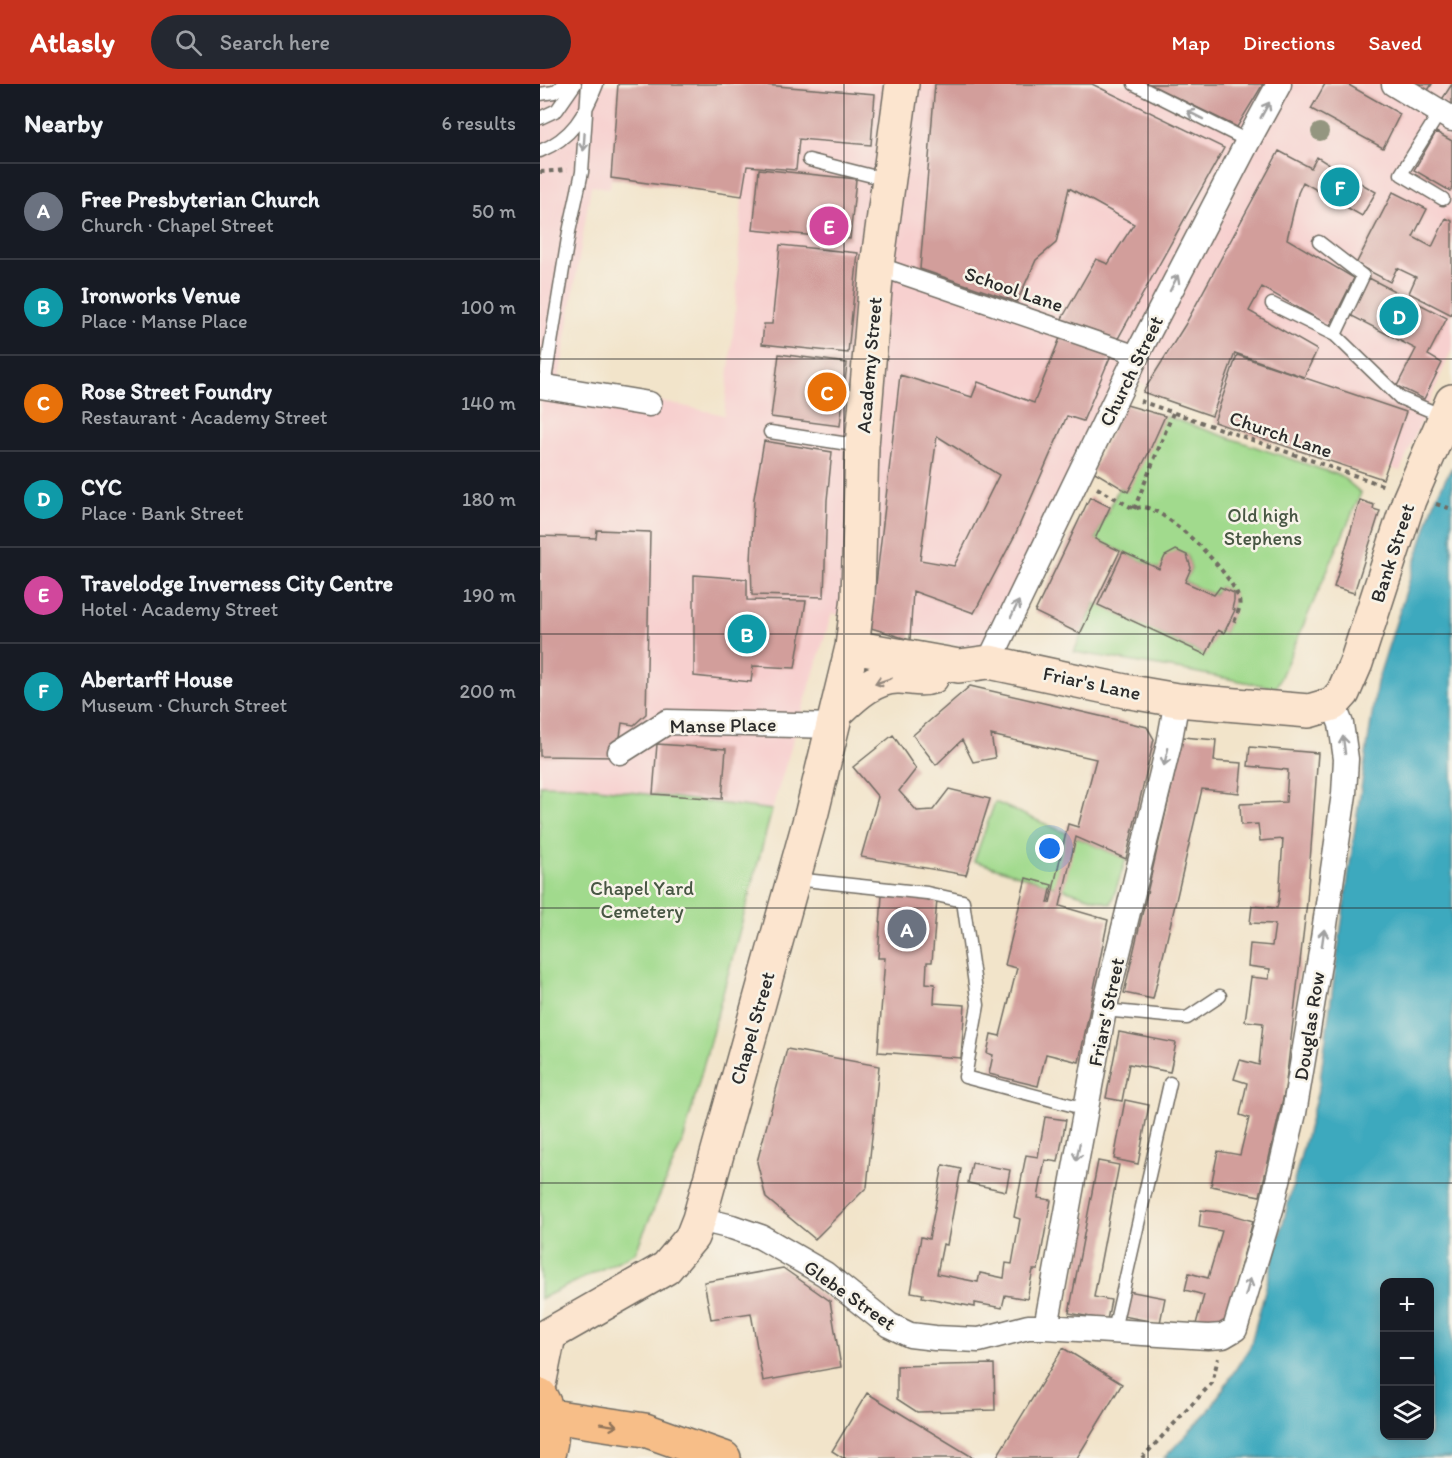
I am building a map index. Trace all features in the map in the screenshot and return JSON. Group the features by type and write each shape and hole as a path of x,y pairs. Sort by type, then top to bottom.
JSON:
{"highway":[{"path":"547,1458 552,1440 545,1405 645,1430 724,1458"}],"main road":[{"name":"Academy Street","path":"852,647 858,597 862,446 877,266 902,84"},
{"name":"Bank Street","path":"1333,704 1343,693 1356,663 1426,489 1448,408"},
{"name":"Friar's Lane","path":"852,647 974,664 1177,700 1309,711 1333,704"},
{"name":"Chapel Street","path":"540,1380 544,1338 666,1268 692,1237 699,1219 793,878 836,719 852,647"},
{"path":"836,719 854,696 882,680 895,676 926,679 974,664"}],"street":[{"name":"Church Street","path":"974,664 1119,394 1137,355 1279,84"},
{"path":"1394,84 1446,116"},
{"name":"School Lane","path":"877,266 1137,355"},
{"path":"542,386 649,404"},
{"name":"Friars' Street","path":"1046,1327 1104,1010 1164,766 1177,700"},
{"name":"Douglas Row","path":"1223,1336 1235,1329 1272,1206 1294,1113 1344,794 1346,759 1341,724 1333,704"},
{"name":"Manse Place","path":"620,752 667,722 836,719"},
{"name":"Glebe Street","path":"699,1219 761,1237 825,1274 889,1325 910,1335 979,1340 1028,1327 1046,1327 1223,1336"}],"lane":[{"path":"540,94 554,92 564,84"},
{"path":"540,118 557,111 575,84"},
{"path":"542,386 582,172 588,84"},
{"path":"540,151 565,138 588,108 597,84"},
{"path":"1134,84 1248,141"},
{"path":"1443,199 1401,174 1446,116"},
{"path":"809,160 889,180"},
{"path":"1319,242 1363,276 1335,335"},
{"path":"1272,304 1335,335 1400,398 1448,408"},
{"path":"770,432 862,446"},
{"path":"793,878 927,893 963,901 978,1005 965,1077 1086,1109"},
{"path":"1104,1010 1187,1018 1220,996"},
{"path":"1114,1330 1170,1083"}],"path":[{"path":"540,172 570,170"},
{"name":"Church Lane","path":"1119,394 1394,489 1401,469 1426,489"},
{"path":"1134,509 1173,412"},
{"path":"1097,488 1134,509 1143,507 1160,515 1183,530 1205,550 1233,586 1239,598 1240,607 1234,622"},
{"path":"1426,489 1452,510"},
{"path":"1142,1458 1212,1383 1223,1336"}],"shaded area":[{"path":"540,84 1452,84 1452,349 1400,471 1125,378 984,653 832,613 772,810 582,786 540,785","holes":["611,179 742,196 735,315 724,415 559,379 591,186 610,188"]}],"green space":[{"name":"Old high Stephens","path":"1165,416 1341,476 1361,493 1276,688 1074,652 1095,603 1205,655 1218,630 1224,633 1234,610 1232,609 1233,593 1220,587 1214,595 1185,582 1191,568 1187,555 1176,550 1159,569 1095,539 1119,488 1127,491"},
{"name":"Chapel Yard Cemetery","path":"540,785 582,786 772,810 684,1138 635,1253 540,1299"},
{"path":"995,802 1126,859 1111,904 974,861"}],"water":[{"path":"1452,467 1452,1458 1164,1458 1208,1412 1250,1347 1319,1087 1377,682 1436,497"}],"building":[{"path":"618,84 752,84 875,94 871,145 799,139 796,170 747,166 742,196 611,178"},
{"path":"935,84 1092,84 1224,148 1116,342 1060,322 1096,259 1108,264 1134,224 1069,188 1056,243 1036,260 1017,302 920,269"},
{"path":"1149,84 1263,84 1237,127"},
{"path":"1325,84 1347,84 1400,114 1383,148 1311,109"},
{"path":"1407,84 1432,84 1425,95"},
{"path":"1452,84 1452,107 1441,101"},
{"path":"1436,132 1452,141 1452,188 1450,191 1414,170"},
{"path":"1279,151 1311,168 1317,157 1339,171 1346,167 1349,171 1348,176 1376,192 1362,216 1303,182 1298,193 1287,239 1354,278 1330,326 1262,287 1249,311 1317,350 1304,377 1235,353 1212,416 1143,392 1185,325"},
{"path":"759,169 856,179 850,239 753,230"},
{"path":"1393,192 1427,209 1413,237 1432,247 1446,218 1452,221 1452,315 1409,293 1416,277 1397,268 1390,282 1356,264"},
{"path":"780,245 858,253 848,353 762,344 764,324 772,324"},
{"path":"1369,278 1447,318 1428,355 1442,363 1424,399 1397,386 1416,349 1350,315"},
{"path":"1060,338 1111,355 1083,421 1067,416 1015,535 974,613 913,591 910,640 871,628 900,375 972,397 978,382 1034,403","holes":["937,436 999,475 954,566 920,560"]},
{"path":"779,354 847,363 840,426 771,417"},
{"path":"1237,355 1406,412 1383,479 1214,422"},
{"path":"1123,404 1165,416 1128,492 1093,471"},
{"path":"764,441 832,452 827,500 824,597 752,595 754,498"},
{"path":"1090,497 1110,507 1095,539 1120,551 1080,634 1035,612"},
{"path":"1360,500 1374,505 1373,509 1380,511 1354,593 1334,587"},
{"path":"597,530 650,532 646,714 634,725 622,723 617,757 540,756 540,536 596,538"},
{"path":"1176,550 1187,555 1191,568 1185,582 1214,595 1220,587 1234,593 1232,609 1235,610 1224,633 1218,630 1206,655 1098,605 1123,552 1159,569 1165,556"},
{"path":"694,575 747,579 747,600 806,601 795,668 753,666 751,682 694,676"},
{"path":"970,686 1147,727 1154,739 1126,859 1076,837 1060,906 1108,920 1079,1062 1046,1054 1038,1086 989,1074 993,1055 987,1053 991,1034 1000,1036 1017,968 1005,965 1026,878 1052,885 1048,903 1050,903 1068,824 1078,827 1096,759 991,735 995,758 973,762 962,740 936,765 913,735"},
{"path":"893,735 916,769 899,791 917,811 933,810 949,789 990,799 966,875 861,857 878,797 853,767"},
{"path":"1183,737 1216,740 1214,761 1242,763 1239,793 1202,789 1153,999 1124,993"},
{"path":"657,744 726,749 722,799 653,794"},
{"path":"1250,747 1318,753 1307,902 1285,1090 1260,1196 1211,1186 1218,1151 1240,1155 1249,1118 1240,1115 1247,1083 1234,1079 1240,1060 1259,1065 1263,1023 1245,1021 1251,977 1269,979 1270,969 1248,966 1250,944 1272,946 1275,924 1250,923 1252,906 1277,908 1279,899 1283,839 1260,841 1258,824 1241,825 1240,804 1286,802 1288,770 1248,766"},
{"path":"882,895 937,899 932,962 927,962 926,983 935,984 934,1003 965,1005 961,1058 878,1052 885,958 878,958"},
{"path":"1119,1032 1176,1043 1170,1072 1129,1064 1122,1101 1106,1098"},
{"path":"787,1049 879,1066 867,1187 815,1239 766,1198 757,1162"},
{"path":"1125,1100 1149,1105 1138,1164 1114,1159"},
{"path":"1045,1117 1066,1120 1058,1162 1045,1160 1038,1198 1051,1200 1038,1270 1033,1270 1027,1299 1005,1295 1002,1308 975,1303 975,1307 922,1297 923,1294 911,1292 921,1237 929,1239 943,1165 961,1169 947,1245 943,1244 937,1274 978,1282 980,1273 1004,1278 1006,1263 1012,1264 1020,1219 1014,1217 1026,1155 1038,1157"},
{"path":"1098,1161 1119,1165 1094,1297 1111,1300 1107,1320 1069,1313"},
{"path":"972,1163 1010,1170 1006,1191 968,1183"},
{"path":"1201,1210 1226,1213 1253,1221 1223,1331 1196,1324 1204,1295 1185,1290 1189,1273 1208,1278 1222,1231 1199,1227"},
{"path":"783,1268 830,1301 841,1367 763,1381 751,1313 711,1319 704,1282"},
{"path":"1128,1291 1165,1298 1160,1323 1123,1316"},
{"path":"1063,1348 1122,1384 1077,1458 996,1458"},
{"path":"994,1364 995,1410 917,1412 897,1399 897,1366"},
{"path":"867,1393 974,1458 843,1458 832,1451"}],"place":[{"name":"Abertarff House","path":"1340,187"},
{"name":"Travelodge Inverness City Centre","path":"829,226"},
{"name":"CYC","path":"1399,316"},
{"name":"Rose Street Foundry","path":"827,392"},
{"name":"Ironworks Venue","path":"747,634"},
{"name":"Free Presbyterian Church","path":"907,929"}]}
